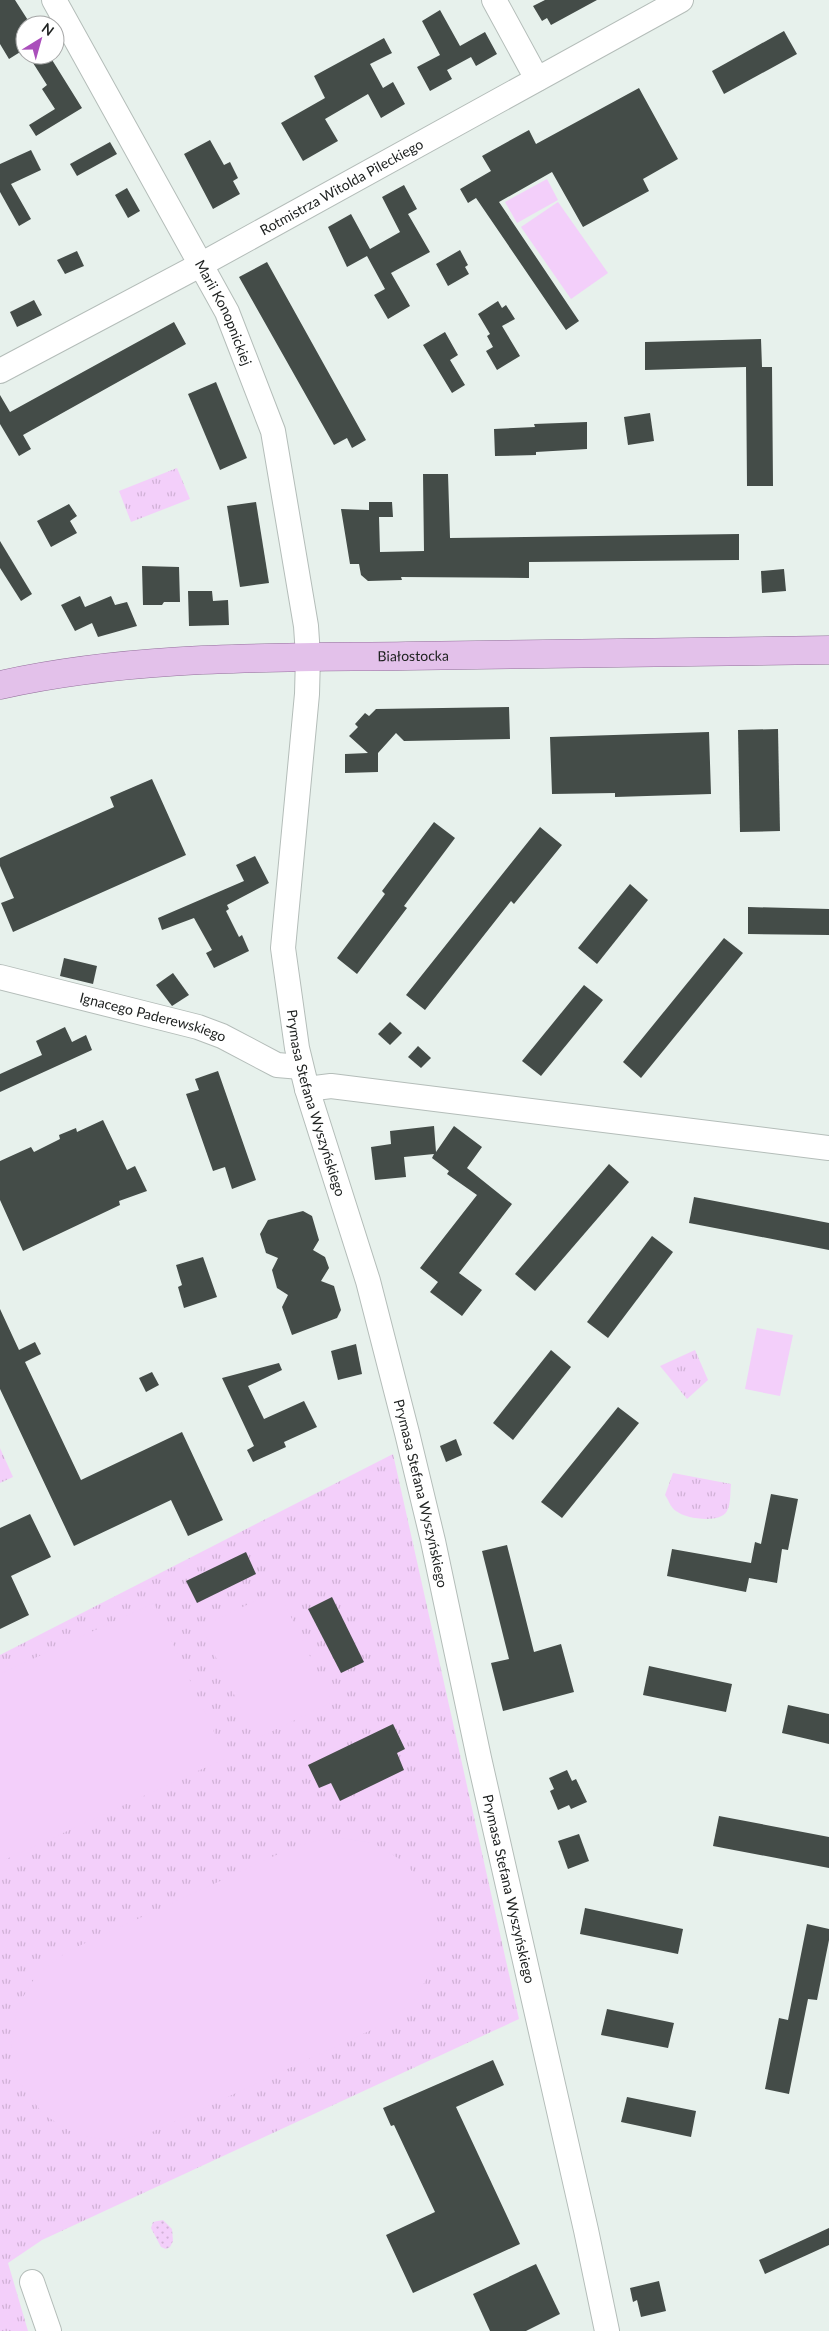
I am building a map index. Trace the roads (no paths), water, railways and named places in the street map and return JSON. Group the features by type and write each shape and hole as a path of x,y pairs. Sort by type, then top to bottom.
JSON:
{"main road":[{"name":"Białostocka","path":"0,685 77,670 151,662 308,656 829,650"}],"street":[{"name":"Marii Konopnickiej","path":"54,0 227,312 273,431 306,626 308,656"},
{"path":"494,0 537,79"},
{"name":"Rotmistrza Witolda Pileckiego","path":"0,371 202,264 681,0"},
{"name":"Prymasa Stefana Wyszyńskiego","path":"308,656 305,713 283,948 304,1078 368,1281 407,1433 433,1541 479,1758 586,2230 607,2331"},
{"name":"Ignacego Paderewskiego","path":"0,977 198,1027 222,1036 304,1078 331,1086 829,1148"},
{"path":"32,2282 48,2331"}]}
